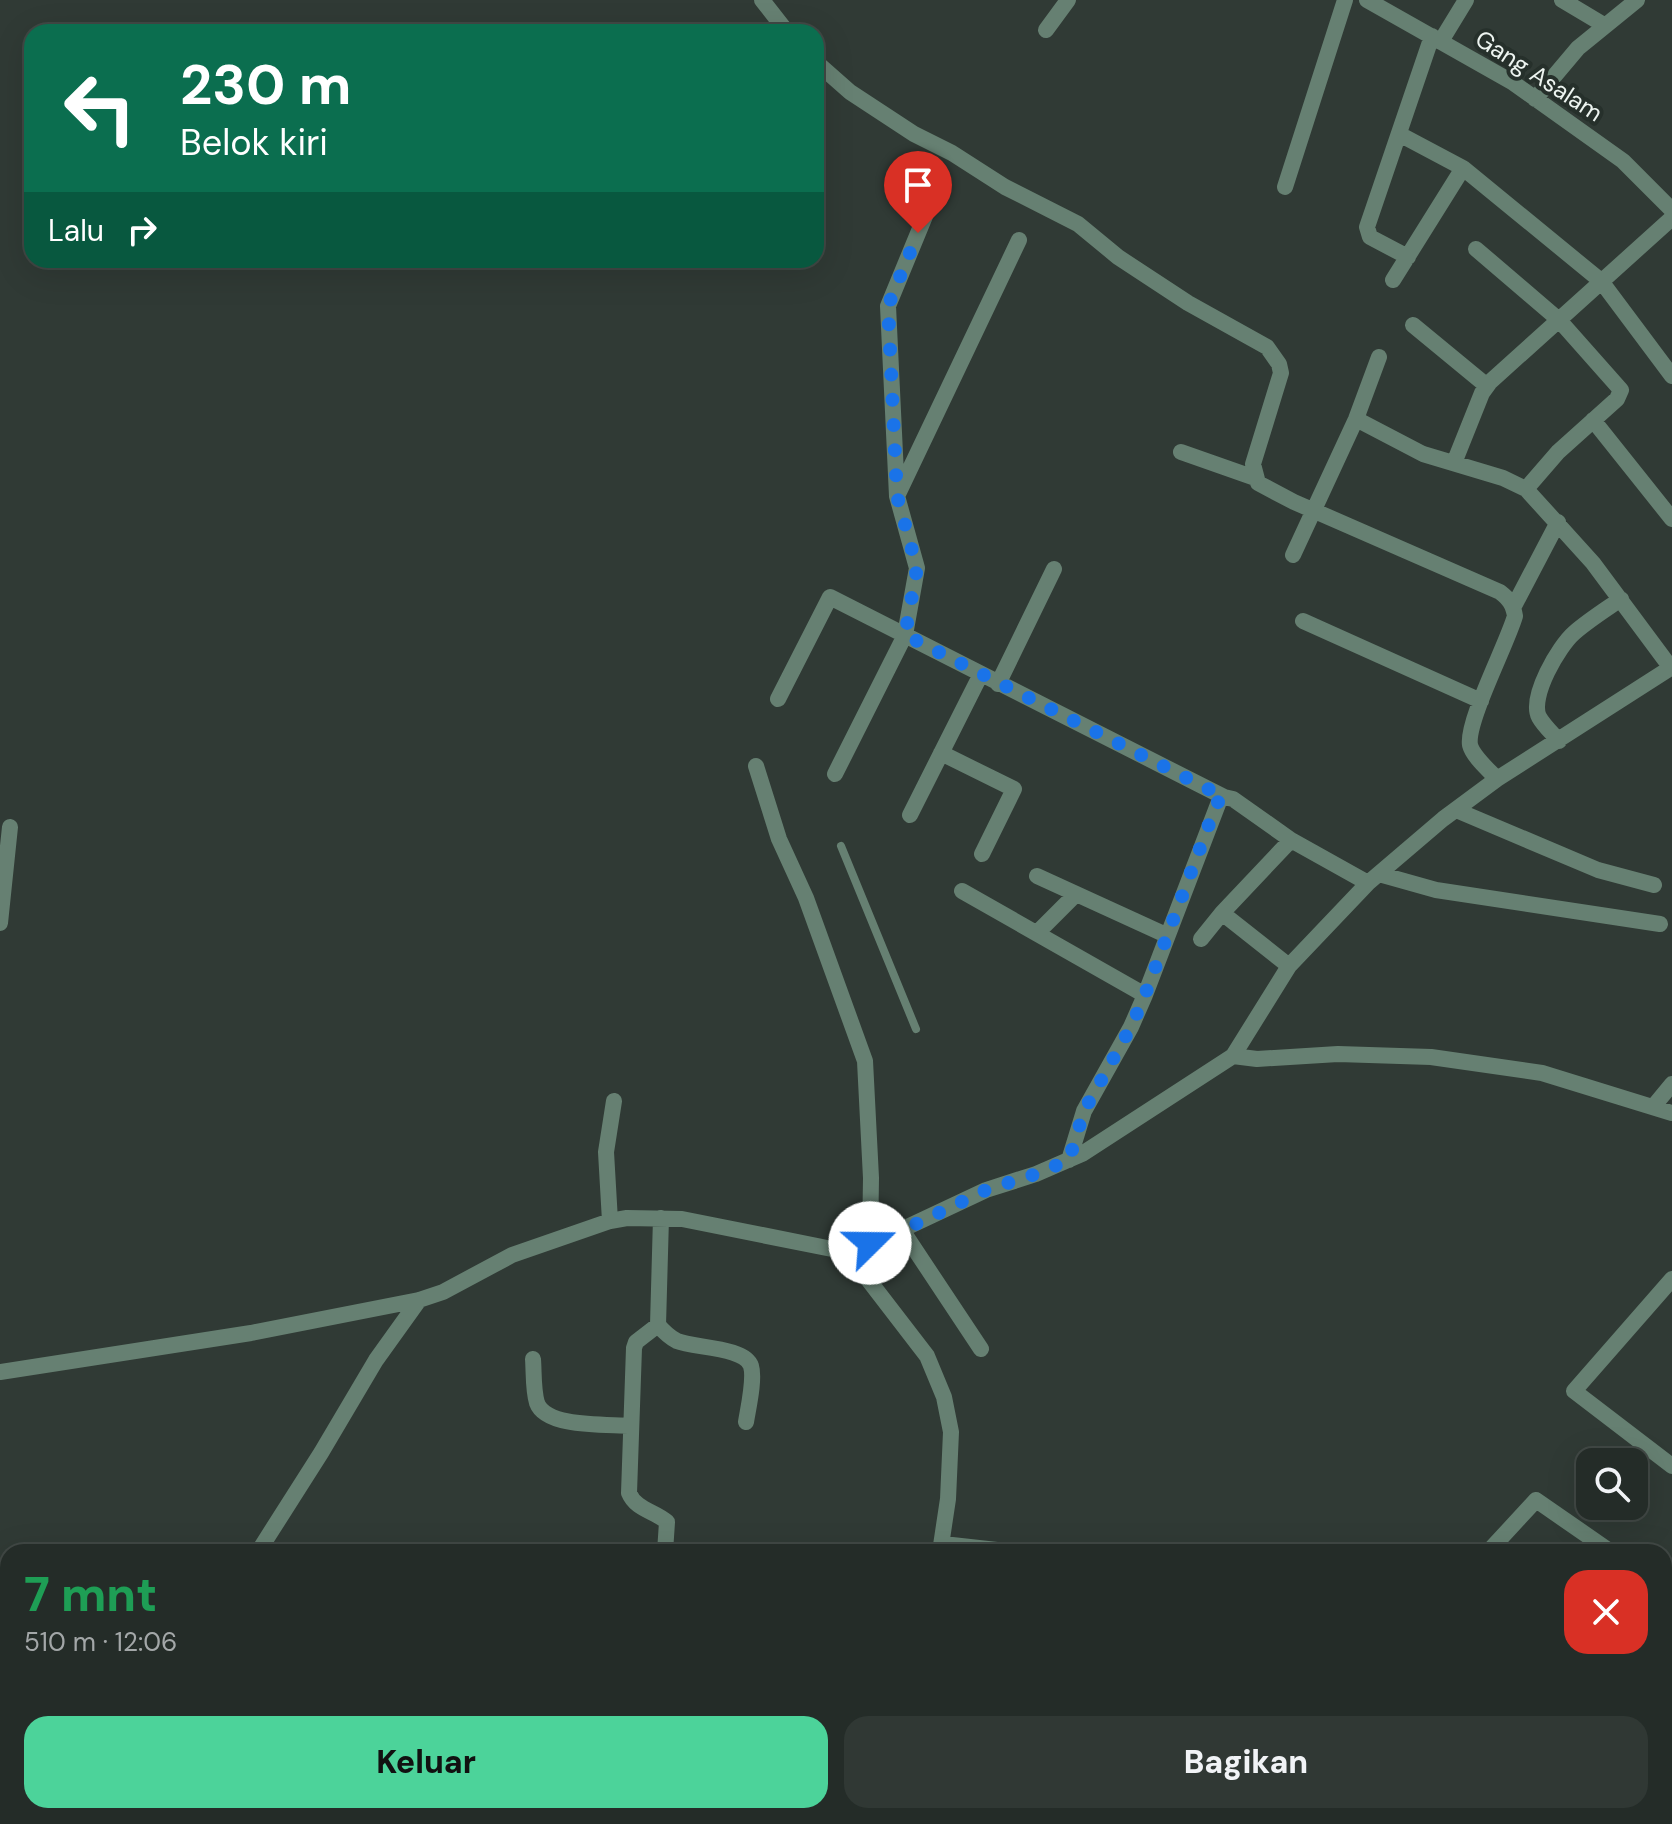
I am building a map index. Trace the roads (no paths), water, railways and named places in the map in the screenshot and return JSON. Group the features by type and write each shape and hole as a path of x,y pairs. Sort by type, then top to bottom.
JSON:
{"street":[{"path":"762,0 781,24"},
{"path":"1285,187 1345,0"},
{"name":"Gang Asalam","path":"1367,0 1512,82 1623,161 1672,210"},
{"path":"1408,257 1370,237 1367,230 1436,38 1466,0"},
{"path":"1562,0 1604,25"},
{"path":"1535,99 1578,48 1637,0"},
{"path":"1046,30 1063,1"},
{"path":"824,69 850,92 914,134 952,153 1005,187 1078,224 1118,257 1188,303 1267,347 1279,364 1281,373 1253,464 1255,478"},
{"path":"1399,134 1463,168 1601,281 1672,376"},
{"path":"1393,280 1463,168"},
{"path":"835,774 905,635 917,568 897,496 888,306 928,209"},
{"path":"1454,463 1487,386 1672,218"},
{"path":"897,496 1019,240"},
{"path":"1476,249 1559,320 1621,388 1617,399 1558,452 1526,489"},
{"path":"1413,325 1487,386"},
{"path":"1293,555 1356,419 1379,357"},
{"path":"0,1372 251,1333 419,1300 443,1292 512,1255 627,1218 682,1219 852,1253 986,1190 1069,1160 1107,1139 1233,1056 1289,966 1373,878 1497,779 1671,668 1621,599 1558,522 1526,489 1503,478 1423,454 1356,419"},
{"path":"1593,420 1672,519"},
{"path":"1181,452 1255,478 1263,487 1500,592 1514,606"},
{"path":"1497,779 1471,746 1481,701 1511,629 1514,606 1558,522"},
{"path":"998,684 1054,569"},
{"path":"778,699 830,597 980,676 1233,799 1291,840 1373,878 1660,924"},
{"path":"1559,741 1539,717 1539,692 1549,669 1572,634 1621,599"},
{"path":"1303,621 1481,701"},
{"path":"910,815 980,676"},
{"path":"941,753 1014,789 982,854"},
{"path":"756,766 779,839 806,898 865,1061 871,1163 870,1243"},
{"path":"1069,1160 1084,1111 1131,1027 1217,803 1224,797"},
{"path":"1456,810 1598,870 1654,885"},
{"path":"0,923 10,827"},
{"path":"1201,939 1291,840"},
{"path":"1037,876 1166,935"},
{"path":"962,891 1145,995"},
{"path":"1037,933 1076,894"},
{"path":"1222,913 1289,966"},
{"path":"1233,1056 1257,1059 1338,1054 1431,1057 1542,1073 1672,1113"},
{"path":"1653,1107 1672,1084"},
{"path":"610,1221 606,1152 614,1101"},
{"path":"661,1218 658,1325 676,1340 731,1352 746,1359 751,1365 752,1377 746,1422"},
{"path":"902,1230 981,1349"},
{"path":"852,1253 867,1278 927,1356 944,1397 951,1432 942,1544"},
{"path":"1672,1279 1574,1391 1672,1466"},
{"path":"263,1544 376,1360 419,1300"},
{"path":"658,1325 636,1342 634,1348 629,1493 632,1501 667,1522 666,1544"},
{"path":"533,1359 537,1402 542,1412 567,1422 631,1426"},
{"path":"1495,1544 1536,1500 1599,1544"}],"lane":[{"path":"841,846 916,1029"}]}
